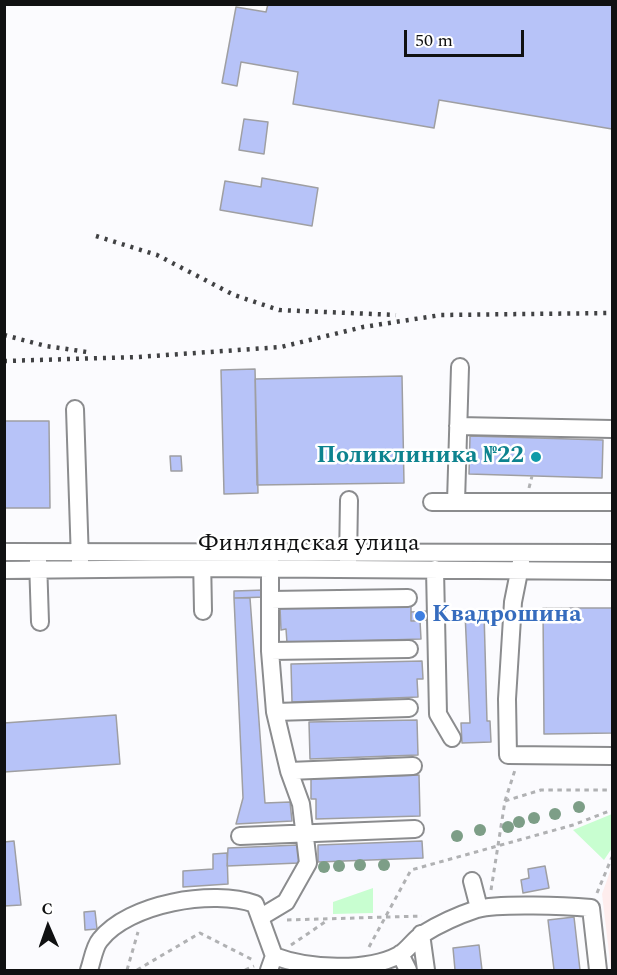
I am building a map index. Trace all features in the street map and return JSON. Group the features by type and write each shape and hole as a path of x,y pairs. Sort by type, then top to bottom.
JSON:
{"street":[{"path":"456,502 460,367"},
{"path":"75,409 80,568"},
{"path":"458,426 612,429"},
{"path":"348,569 349,500"},
{"path":"432,502 612,502"},
{"path":"202,550 203,611"},
{"name":"Финляндская улица","path":"4,552 202,550 612,553"},
{"path":"38,551 40,622"},
{"path":"262,920 286,902 308,863 301,804 289,771 275,712 270,651 270,551"},
{"path":"521,552 521,570 513,602 507,699 508,755 612,756"},
{"name":"Финляндская улица","path":"4,570 202,568 612,571"},
{"path":"435,569 438,714 452,738"},
{"path":"270,600 408,598"},
{"path":"270,651 409,649"},
{"path":"275,712 409,708"},
{"path":"289,771 413,766"},
{"path":"240,836 415,829"},
{"path":"472,881 479,909"},
{"path":"89,970 99,941 120,923 161,903 242,899 255,904 262,920 268,963 372,964 400,954 421,934 479,909 568,906 591,908 598,970"},
{"path":"421,934 426,970"},
{"path":"400,954 408,970"}],"path":[{"path":"530,486 532,476"},
{"path":"479,909 490,898 505,801 516,769 516,755"},
{"path":"505,801 541,790 612,790"},
{"path":"358,964 387,917 411,870 498,846 612,810"},
{"path":"591,908 612,858"},
{"path":"127,970 143,912"},
{"path":"262,920 431,914"},
{"path":"137,970 200,933 268,963 329,919"}],"shaded area":[{"path":"612,866 612,970 611,970 602,894"}],"green space":[{"path":"612,814 612,848 604,860 573,830"},
{"path":"373,888 373,913 333,914 333,902"}],"building":[{"path":"268,4 612,4 612,129 439,100 434,128 293,104 298,72 241,62 237,86 222,83 236,7 266,12"},
{"path":"244,119 268,122 264,154 239,150"},
{"path":"262,178 318,188 312,226 220,210 225,181 261,187"},
{"path":"255,369 258,493 224,494 221,370"},
{"path":"402,376 404,483 257,485 255,379"},
{"path":"4,421 49,421 50,508 4,508"},
{"name":"Поликлиника №22","path":"470,436 603,440 602,478 469,474"},
{"path":"170,456 181,456 182,471 171,471"},
{"path":"265,590 266,597 234,598 234,591"},
{"path":"234,598 250,598 265,803 290,802 292,821 236,824 243,798"},
{"path":"411,604 411,621 420,621 421,639 287,643 286,629 281,630 280,607"},
{"path":"543,608 612,608 612,733 544,734"},
{"name":"Квадрошина","path":"429,611 429,620 411,621 411,612"},
{"path":"484,612 487,721 490,721 491,742 462,743 461,723 470,723 465,613"},
{"path":"422,661 423,679 417,679 418,697 292,702 291,664"},
{"path":"116,715 120,764 4,772 4,723"},
{"path":"417,720 418,755 310,759 309,722"},
{"path":"419,775 420,816 316,819 316,799 311,799 311,779"},
{"path":"14,841 21,905 4,906 4,842"},
{"path":"422,841 423,858 318,862 318,845"},
{"path":"298,845 299,863 227,866 228,848"},
{"path":"227,853 228,884 183,887 183,871 213,869 213,854"},
{"path":"545,866 549,888 523,893 521,880 529,878 528,869"},
{"path":"95,911 97,929 85,930 84,912"},
{"path":"574,917 580,970 554,970 548,920"},
{"path":"479,945 482,970 455,970 453,948"}],"railway":[{"path":"96,236 157,255 234,295 279,310 396,315"},
{"path":"4,361 138,357 281,347 363,327 441,315 612,313"},
{"path":"4,335 46,346 87,352"}],"place":[{"name":"Поликлиника №22","path":"536,457"},
{"name":"Квадрошина","path":"420,616"}]}
